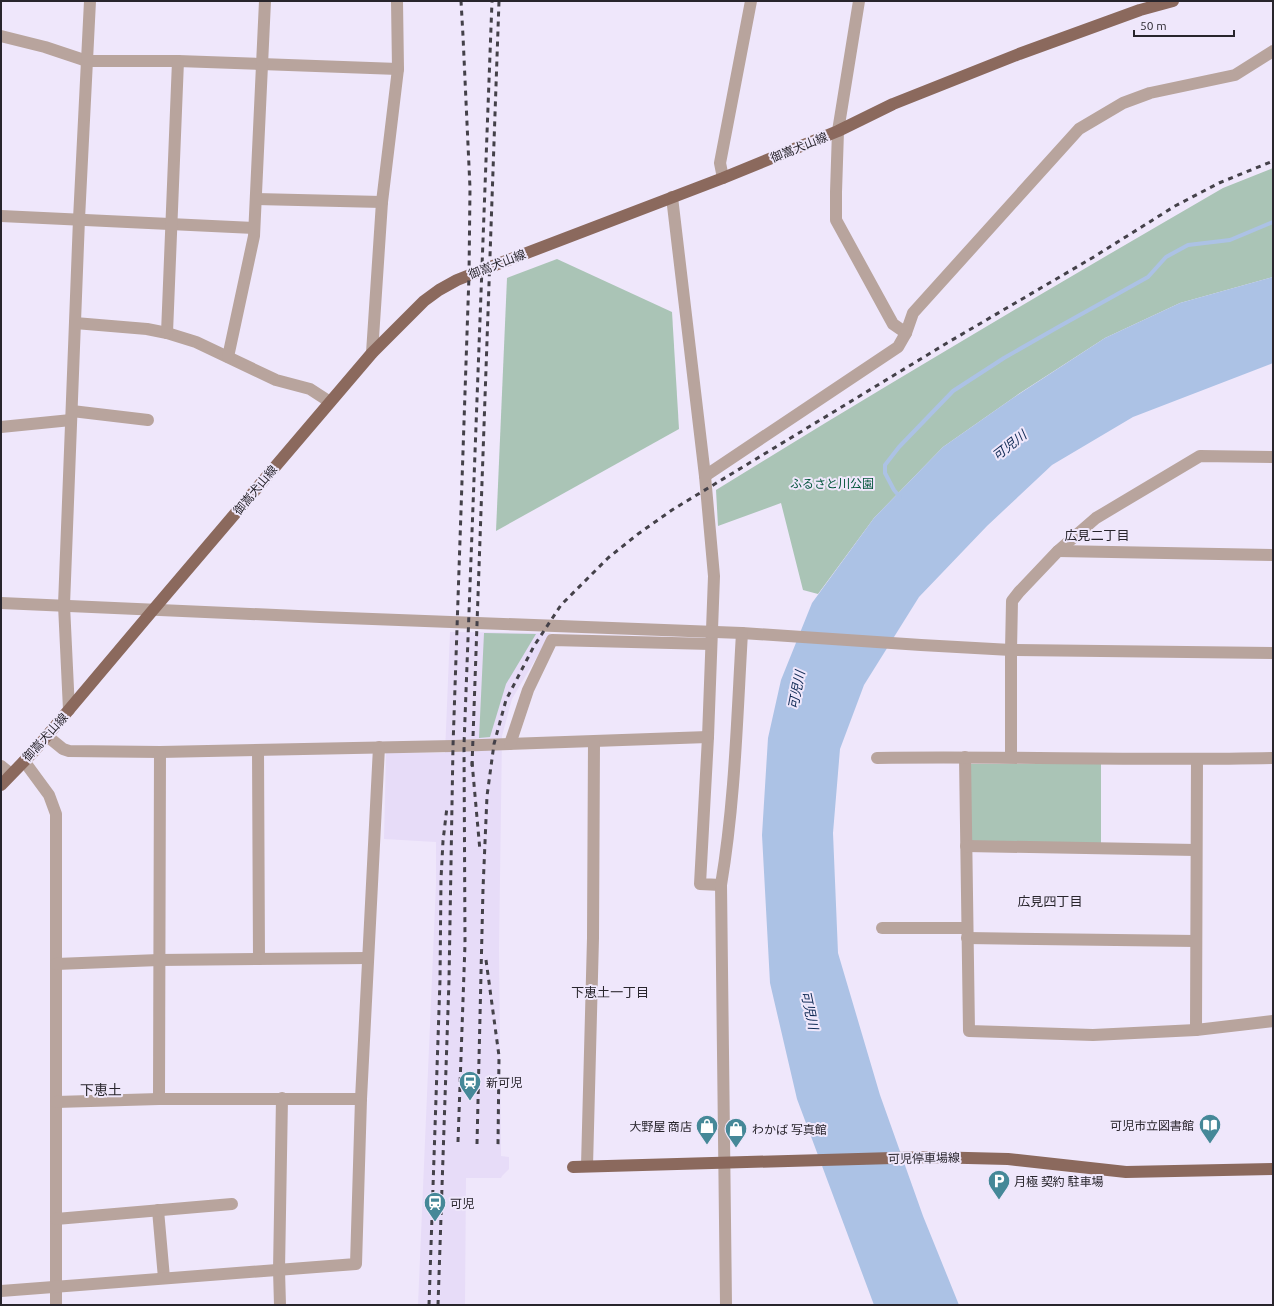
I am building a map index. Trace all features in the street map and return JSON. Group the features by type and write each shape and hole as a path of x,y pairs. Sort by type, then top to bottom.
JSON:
{"main road":[{"name":"御嵩犬山線","path":"1,785 47,736 372,353 424,301 439,290 457,280 723,178 838,131 893,104 935,86 1140,6 1173,1"},
{"name":"可児停車場線","path":"574,1167 928,1157 1008,1158 1126,1172 1273,1169"}],"street":[{"path":"69,710 64,605 79,219 90,1"},
{"path":"228,357 254,236 265,1"},
{"path":"372,353 382,202 398,69 397,1"},
{"path":"723,178 720,163 751,1"},
{"path":"859,1 838,131 836,220 893,324 906,333"},
{"path":"1,36 44,47 86,61 178,61 398,69"},
{"path":"705,476 898,347 906,333 913,313 1079,129 1123,103 1150,93 1235,75 1273,51"},
{"path":"167,333 178,61"},
{"path":"672,197 705,476 714,576 708,737 700,884 721,885"},
{"path":"256,198 382,202"},
{"path":"1,216 254,228"},
{"path":"75,323 147,329 167,333 196,342 276,380 310,389 330,402"},
{"path":"1,427 71,415 148,420"},
{"path":"1011,757 1012,601 1019,592 1058,552 1096,518 1200,456 1273,457"},
{"path":"1058,552 1273,555"},
{"path":"1,603 742,633 1011,650 1273,653"},
{"path":"726,1305 721,885 728,844 734,773 742,633"},
{"path":"510,744 528,690 552,640 712,644"},
{"path":"47,736 63,749 69,751 160,752 379,748 708,737"},
{"path":"587,1166 593,938 594,742"},
{"path":"1,1291 356,1264 361,1099 379,748"},
{"path":"258,750 259,959"},
{"path":"159,1099 160,752"},
{"path":"965,757 969,1031 1093,1035 1196,1030 1273,1021"},
{"path":"877,758 1273,758"},
{"path":"1196,1030 1197,759"},
{"path":"24,761 49,795 56,814 56,1305"},
{"path":"1,766 11,774"},
{"path":"966,846 1196,850"},
{"path":"882,928 967,933 1196,941"},
{"path":"56,964 159,960 368,958"},
{"path":"280,1305 279,1270 282,1098"},
{"path":"56,1102 159,1099 361,1099"},
{"path":"56,1219 232,1204"},
{"path":"158,1210 164,1278"}],"shaded area":[{"path":"450,632 551,633 512,699 502,736 499,949 501,1156 509,1157 509,1169 501,1178 466,1178 465,1305 418,1305 436,884 436,842 384,839 386,753 445,753"}],"green space":[{"name":"ふるさと川公園","path":"1273,168 1273,277 1180,303 1105,338 1020,393 943,447 874,518 818,594 803,590 781,503 718,526 716,490 1095,262 1223,188"},
{"path":"557,259 672,312 679,429 496,531 507,278"},
{"path":"484,633 536,634 506,684 490,737 479,738"},
{"path":"970,764 1101,764 1101,845 971,841"}],"water":[{"name":"可児川","path":"1273,277 1273,363 1133,417 1052,465 987,526 919,597 864,685 840,749 833,833 838,953 880,1095 923,1216 959,1305 874,1305 797,1099 770,983 762,835 768,738 781,680 812,603 874,518 943,447 1013,398 1105,338 1180,303"}],"waterway":[{"path":"900,497 894,490 885,473 885,465 899,447 953,391 1004,358 1148,277 1166,257 1188,245 1230,240 1273,222"}],"railway":[{"path":"438,1305 449,980 453,746 469,275 470,188 461,1"},
{"path":"458,1142 465,944 464,745 492,1"},
{"path":"472,766 499,1"},
{"path":"477,1144 483,889 487,796 494,744 506,700 534,646 561,605 608,558 672,510 947,343 1092,258 1175,206 1219,183 1273,161"},
{"path":"472,762 480,851"},
{"path":"429,1305 440,980 441,879 447,807"},
{"path":"486,960 499,1056 498,1145"}],"place":[{"name":"新可児","path":"470,1102"},
{"name":"可児市立図書館","path":"1210,1144"},
{"name":"大野屋 商店","path":"707,1146"},
{"name":"わかば 写真館","path":"736,1148"},
{"name":"月極 契約 駐車場","path":"999,1200"},
{"name":"可児","path":"435,1222"}],"district":[{"name":"広見二丁目","path":"1097,535"},
{"name":"広見四丁目","path":"1050,901"},
{"name":"下恵土一丁目","path":"610,992"},
{"name":"下恵土","path":"101,1090"}]}
